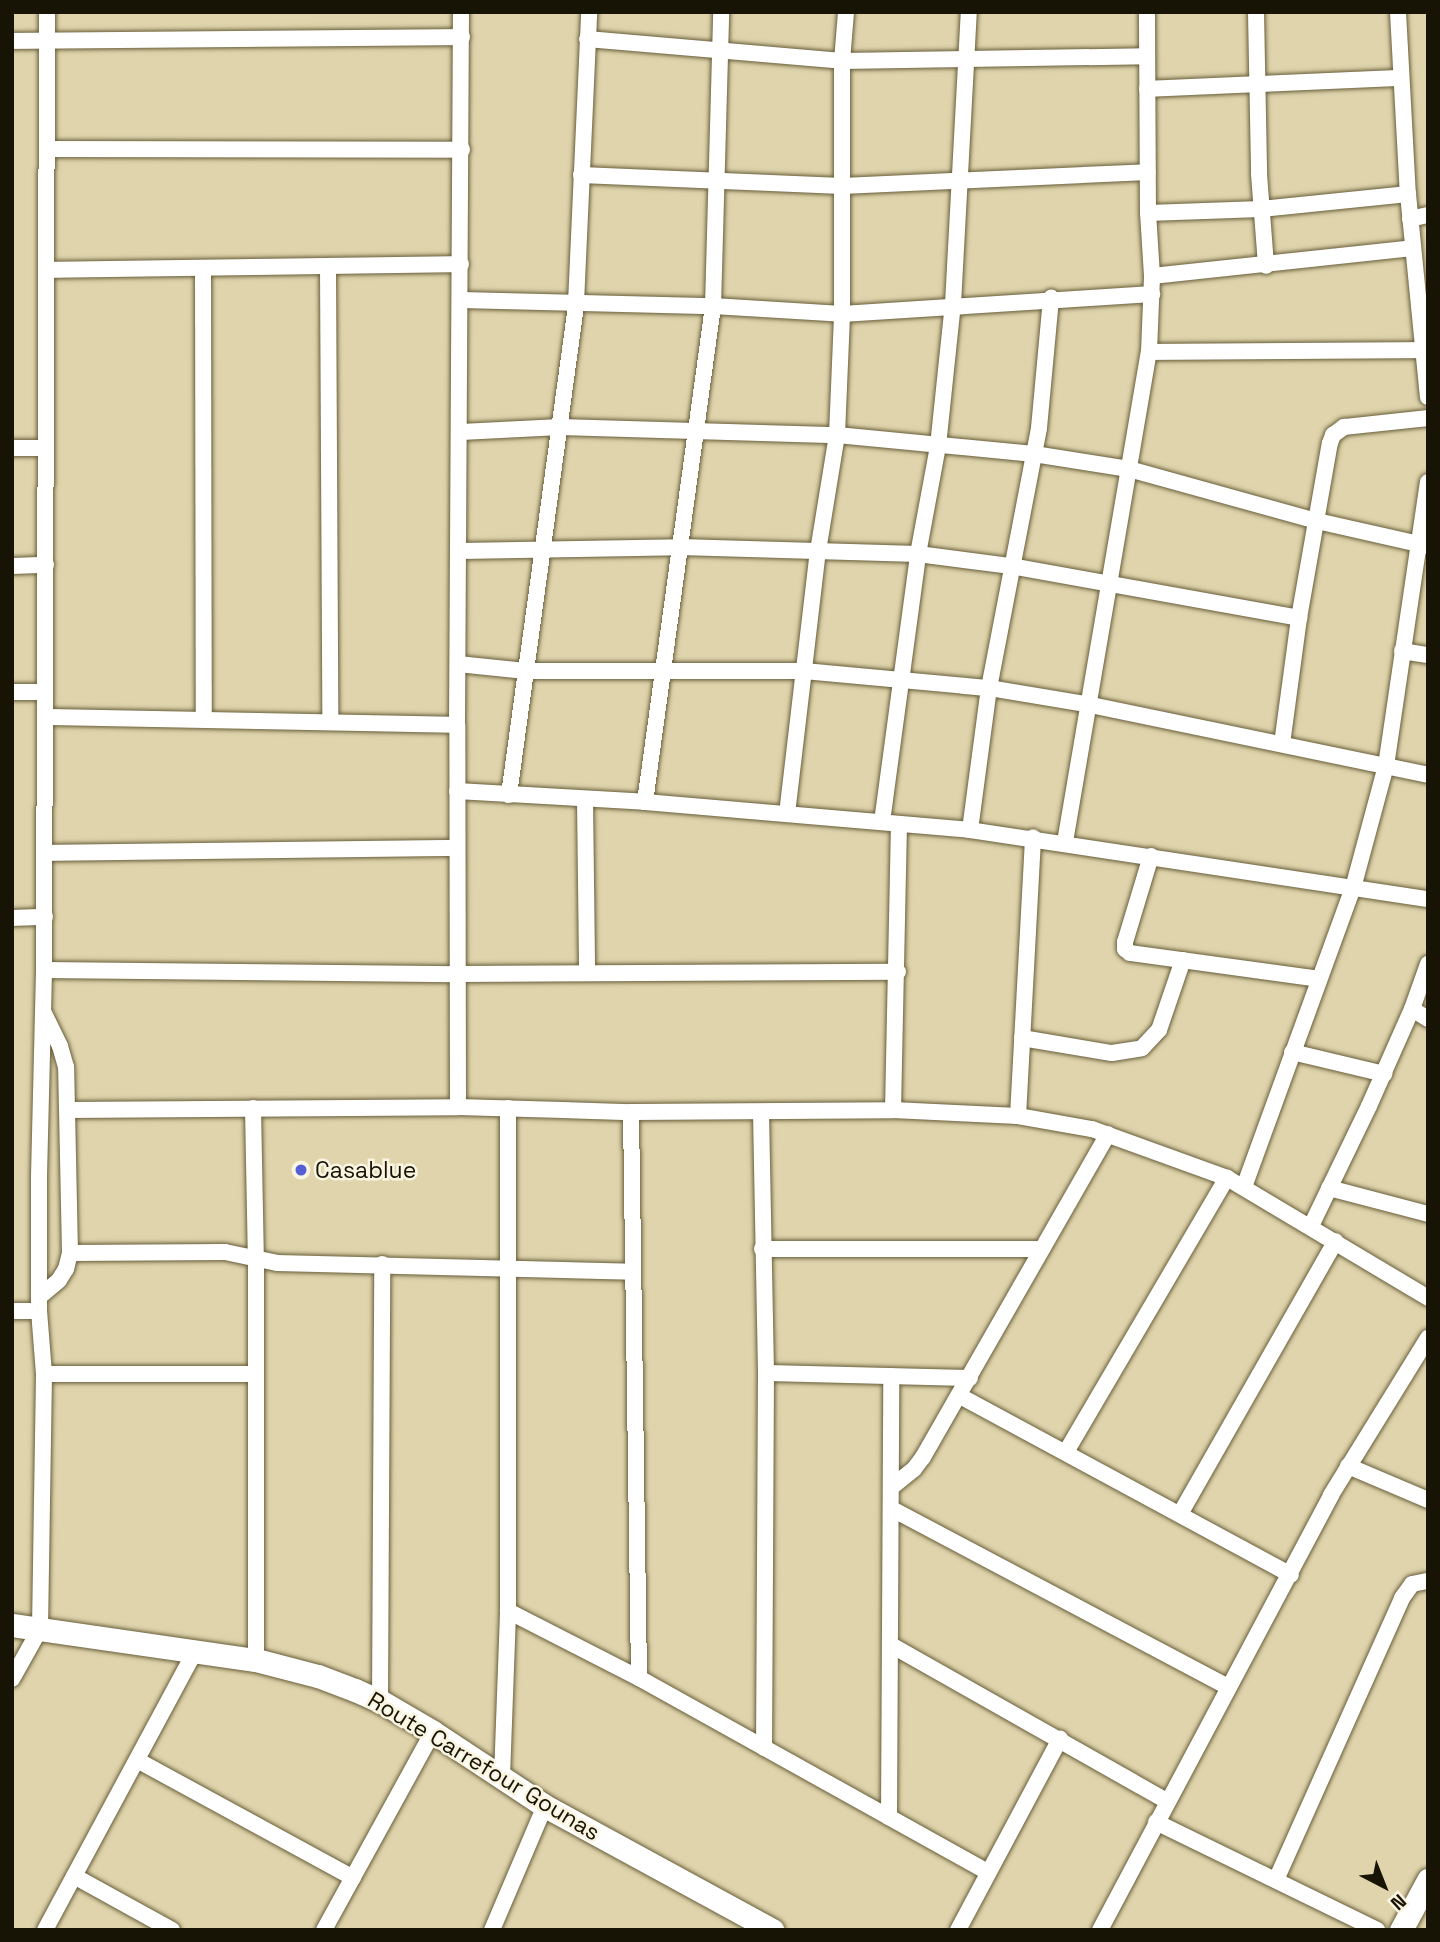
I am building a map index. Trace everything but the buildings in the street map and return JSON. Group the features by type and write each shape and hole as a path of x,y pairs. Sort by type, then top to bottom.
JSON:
{"main road":[{"name":"Route Carrefour Gounas","path":"12,1625 196,1650 256,1660 318,1676 380,1701 433,1732 545,1806 772,1930"},
{"path":"1401,1930 1426,1886"}],"street":[{"path":"12,1679 40,1629 44,1374 39,1304 39,1176 45,918 47,12"},
{"path":"458,1107 461,12"},
{"path":"509,795 576,303 589,12"},
{"path":"645,802 713,306 721,12"},
{"path":"787,814 818,551 837,435 842,314 842,61 846,12"},
{"path":"882,822 918,554 938,446 953,304 969,12"},
{"path":"1065,842 1086,704 1149,352 1152,276 1147,172 1147,12"},
{"path":"1256,12 1256,84 1266,266"},
{"path":"1398,12 1412,248 1423,301 1428,397"},
{"path":"12,41 462,37"},
{"path":"587,39 842,61 967,61 1146,55"},
{"path":"1147,89 1401,78"},
{"path":"47,149 461,150"},
{"path":"582,174 842,187 961,179 1147,172"},
{"path":"1148,213 1261,209 1408,194"},
{"path":"1410,219 1428,215"},
{"path":"1152,276 1266,266 1412,248"},
{"path":"47,271 461,264"},
{"path":"328,267 330,721"},
{"path":"203,270 204,719"},
{"path":"461,300 713,306 842,314 953,304 1152,294"},
{"path":"970,830 989,688 1034,454 1051,298"},
{"path":"1149,352 1425,349"},
{"path":"1282,744 1330,443 1338,430 1352,425 1428,418"},
{"path":"461,432 560,428 837,435 1034,454 1129,469 1317,521 1423,545"},
{"path":"12,448 46,448"},
{"path":"1244,1187 1353,888 1386,766 1402,651 1423,545 1428,482"},
{"path":"460,551 680,547 918,554 1011,566 1300,618"},
{"path":"12,566 46,565"},
{"path":"1402,651 1428,655"},
{"path":"458,664 526,671 804,671 989,688 1086,704 1428,775"},
{"path":"12,692 45,692"},
{"path":"45,717 457,725"},
{"path":"457,791 645,802 970,830 1032,837 1428,899"},
{"path":"585,799 587,972"},
{"path":"893,1110 898,972 899,824"},
{"path":"1018,1116 1032,837"},
{"path":"45,853 457,848"},
{"path":"1151,856 1125,949 1130,953 1319,979"},
{"path":"12,918 45,918"},
{"path":"1022,1038 1112,1053 1127,1053 1142,1048 1159,1030 1183,960"},
{"path":"1311,1226 1384,1074 1428,964"},
{"path":"44,970 459,974 898,972"},
{"path":"1412,1009 1428,1019"},
{"path":"12,1311 39,1304 66,1269 70,1253 68,1110 64,1058 43,1011"},
{"path":"1292,1052 1384,1074"},
{"path":"68,1110 458,1107 631,1112 893,1110 1018,1116 1079,1126 1108,1134 1227,1178 1428,1298"},
{"path":"253,1108 256,1260 256,1660"},
{"path":"502,1777 508,1611 508,1108"},
{"path":"631,1112 639,1678"},
{"path":"761,1112 766,1373 764,1748"},
{"path":"893,1486 914,1469 960,1396 1108,1134"},
{"path":"39,1176 68,1174"},
{"path":"1066,1452 1227,1178"},
{"path":"1329,1188 1428,1214"},
{"path":"1180,1514 1336,1241"},
{"path":"762,1249 1042,1249"},
{"path":"70,1253 225,1252 256,1260 298,1264 633,1272"},
{"path":"380,1701 382,1264"},
{"path":"1100,1930 1348,1466 1428,1338"},
{"path":"766,1373 970,1378"},
{"path":"44,1374 256,1374"},
{"path":"889,1816 893,1486 891,1376"},
{"path":"960,1396 1291,1575"},
{"path":"1348,1466 1428,1500"},
{"path":"891,1509 1228,1687"},
{"path":"1276,1880 1402,1598 1412,1584 1428,1581"},
{"path":"508,1611 639,1678 988,1872"},
{"path":"891,1645 1167,1801"},
{"path":"45,1930 196,1650"},
{"path":"324,1930 433,1732"},
{"path":"958,1930 1060,1739"},
{"path":"137,1760 353,1878"},
{"path":"492,1930 545,1806"},
{"path":"1156,1822 1377,1930"},
{"path":"75,1876 172,1930"}],"place":[{"name":"Casablue","path":"301,1170"}]}
